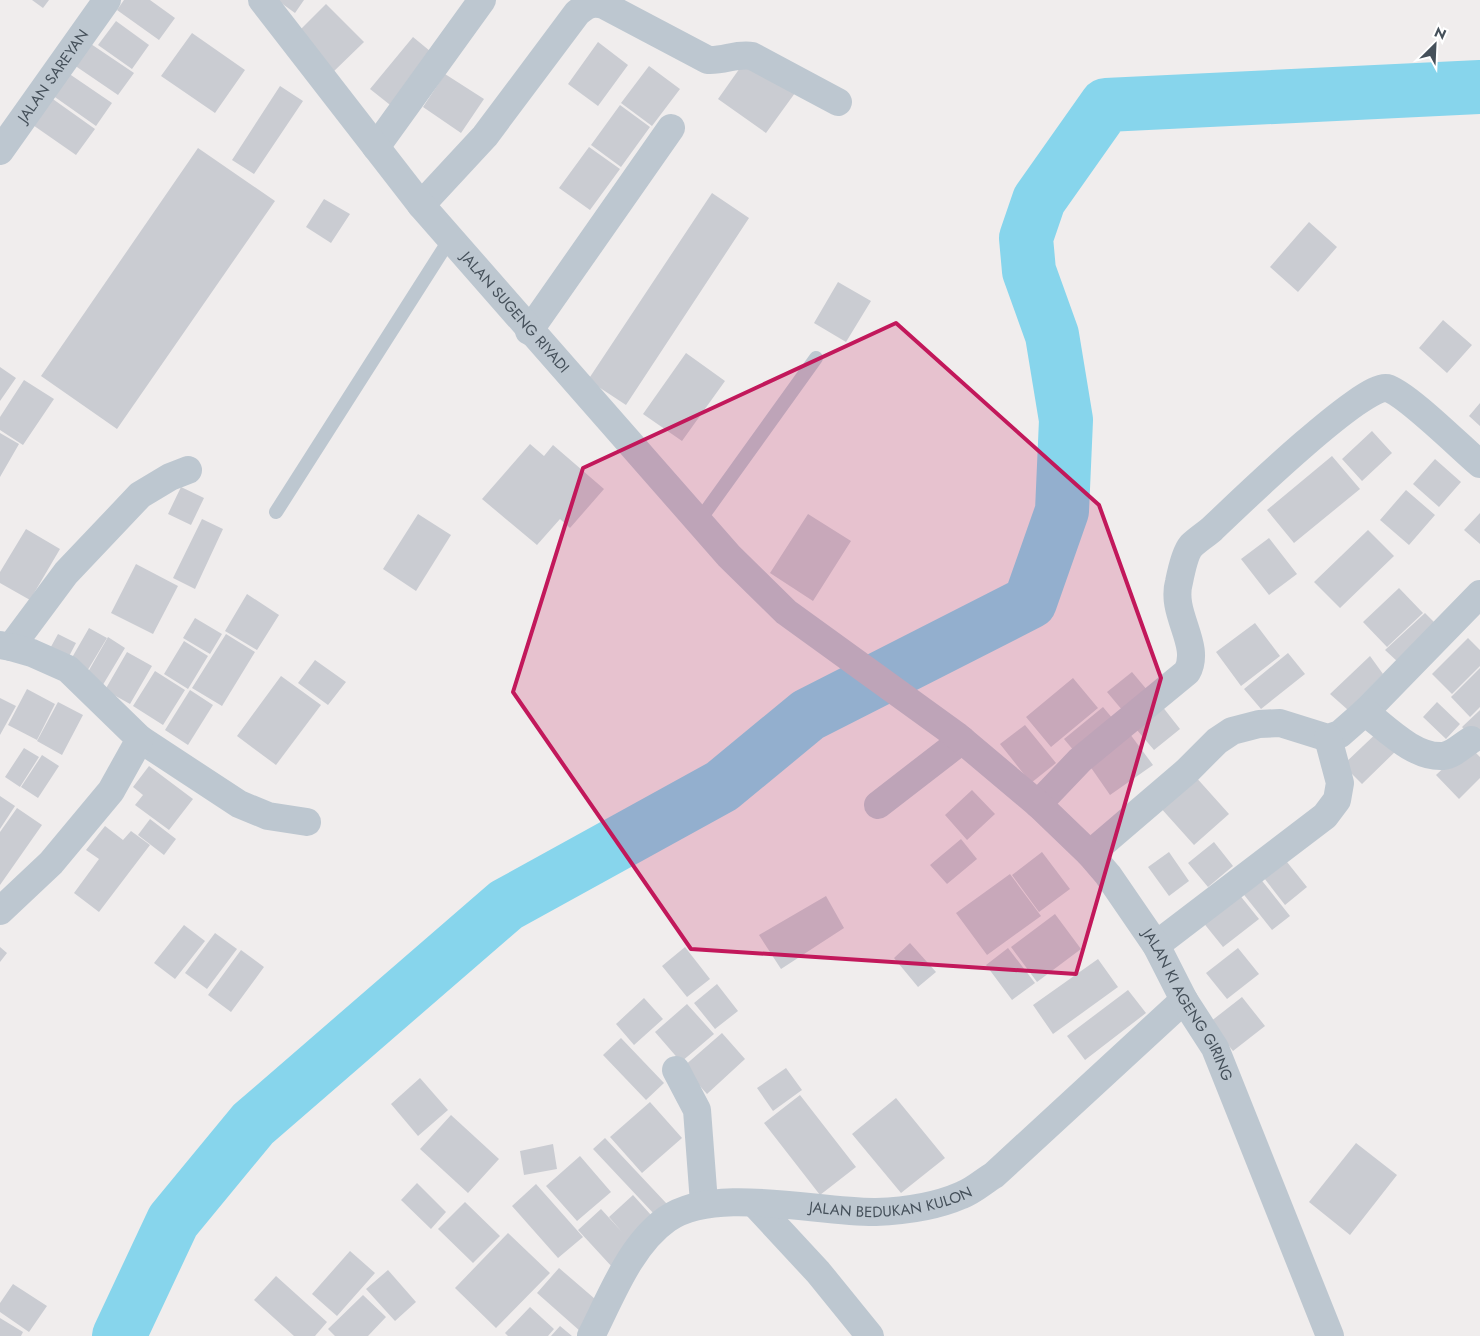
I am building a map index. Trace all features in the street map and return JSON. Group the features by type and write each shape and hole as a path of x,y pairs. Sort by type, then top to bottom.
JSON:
{"street":[{"name":"JALAN SAREYAN","path":"0,151 107,0"},
{"name":"JALAN SUGENG RIYADI","path":"262,0 421,205 529,331 699,521 786,612 959,737"},
{"path":"376,147 482,0"},
{"path":"421,205 485,136 577,13 586,5 594,3 604,5 708,60 721,61 739,54 752,56 838,102"},
{"path":"529,331 671,128"},
{"path":"1038,804 1080,760 1187,672 1192,663 1192,654 1180,618 1176,595 1190,548 1295,452 1345,412 1374,390 1386,388 1408,401 1480,464"},
{"path":"188,470 170,477 140,495 66,574 5,646 32,653 68,669 140,739 239,804 268,816 307,822"},
{"path":"1090,854 1187,771 1217,741 1232,731 1259,724 1280,723 1328,738 1340,734 1365,712 1480,594"},
{"path":"1365,712 1416,749 1426,753 1444,756 1471,740"},
{"path":"878,805 959,737"},
{"name":"JALAN KI AGENG GIRING","path":"959,737 1038,804 1090,854 1113,882 1156,945 1184,1000 1215,1048 1330,1336"},
{"path":"1156,945 1325,816 1337,800 1340,783 1328,738"},
{"path":"0,911 51,863 105,798 140,739"},
{"name":"JALAN BEDUKAN KULON","path":"591,1336 625,1271 644,1241 666,1220 684,1209 704,1203 754,1203 877,1212 922,1207 963,1195 994,1174 1184,1000"},
{"path":"676,1070 697,1110 704,1203"},
{"path":"754,1203 818,1272 870,1336"}],"lane":[{"path":"276,512 450,239"},
{"path":"699,521 816,358"}],"highlighted area":[{"path":"896,323 1099,505 1161,678 1076,974 691,949 513,692 583,468"}],"building":[{"path":"32,0 49,0 43,8"},
{"path":"124,0 150,0 175,18 159,40 117,10"},
{"path":"277,0 304,0 295,13"},
{"path":"326,4 364,42 330,75 293,37"},
{"path":"116,21 149,45 132,69 98,45"},
{"path":"192,33 245,70 215,113 161,76"},
{"path":"413,37 436,56 394,108 370,89"},
{"path":"88,42 134,73 118,95 74,65"},
{"path":"598,42 628,65 598,106 568,84"},
{"path":"747,58 795,93 766,133 718,99"},
{"path":"649,66 680,89 652,126 621,103"},
{"path":"68,73 112,103 96,126 52,95"},
{"path":"445,74 484,99 461,133 423,107"},
{"path":"280,86 303,101 254,174 232,160"},
{"path":"50,97 95,129 76,155 30,123"},
{"path":"620,105 650,127 621,167 591,145"},
{"path":"589,147 620,169 590,210 559,188"},
{"path":"198,148 275,201 117,429 41,376"},
{"path":"712,193 749,218 626,405 588,380"},
{"path":"324,199 350,214 331,243 306,227"},
{"path":"1309,222 1337,247 1298,292 1270,267"},
{"path":"838,282 871,301 846,342 814,323"},
{"path":"1443,320 1472,345 1447,373 1419,348"},
{"path":"686,353 725,381 682,441 643,414"},
{"path":"0,367 16,378 0,401"},
{"path":"24,380 54,399 23,445 0,430 0,417"},
{"path":"1480,403 1480,426 1469,416"},
{"path":"1372,431 1392,453 1362,481 1342,459"},
{"path":"0,433 19,444 0,477"},
{"path":"530,444 544,456 553,445 604,489 570,528 560,519 537,545 482,499"},
{"path":"1332,456 1360,489 1294,543 1267,510"},
{"path":"1435,459 1461,482 1439,507 1413,484"},
{"path":"181,487 204,498 191,525 168,514"},
{"path":"1406,490 1435,515 1409,545 1380,520"},
{"path":"1480,513 1480,544 1464,530"},
{"path":"418,514 451,535 416,591 383,569"},
{"path":"808,514 851,541 813,601 770,573"},
{"path":"202,519 223,529 195,589 173,578"},
{"path":"26,529 60,549 30,600 0,583 0,572"},
{"path":"1368,530 1394,556 1340,608 1314,582"},
{"path":"1269,538 1297,574 1269,595 1241,559"},
{"path":"136,564 178,586 153,634 111,613"},
{"path":"1399,588 1423,613 1387,647 1363,622"},
{"path":"247,594 279,615 257,650 225,631"},
{"path":"1425,613 1438,626 1398,662 1385,650"},
{"path":"195,618 222,634 210,654 183,638"},
{"path":"1255,623 1280,656 1241,686 1216,652"},
{"path":"89,628 107,638 83,678 66,668"},
{"path":"58,634 76,643 65,664 47,654"},
{"path":"226,634 255,652 222,706 192,688"},
{"path":"108,637 125,648 101,688 84,679"},
{"path":"1468,638 1480,650 1480,666 1452,694 1432,674"},
{"path":"184,641 208,656 188,689 164,674"},
{"path":"127,652 152,666 130,704 105,690"},
{"path":"1288,653 1305,674 1261,709 1244,689"},
{"path":"1370,656 1383,674 1348,710 1330,694"},
{"path":"315,660 346,682 328,705 298,683"},
{"path":"1480,668 1480,707 1470,717 1451,697"},
{"path":"155,671 185,690 163,725 133,706"},
{"path":"1132,672 1153,697 1128,717 1107,692"},
{"path":"281,676 321,705 276,765 237,736"},
{"path":"1073,678 1098,708 1051,747 1026,717"},
{"path":"27,689 55,704 37,740 8,725"},
{"path":"190,690 213,705 188,745 165,730"},
{"path":"0,698 16,706 0,735"},
{"path":"1158,701 1180,729 1154,750 1131,723"},
{"path":"58,702 83,715 62,755 37,741"},
{"path":"1437,702 1460,724 1446,739 1423,717"},
{"path":"1103,707 1118,725 1080,758 1064,739"},
{"path":"1480,710 1480,745 1462,727"},
{"path":"1025,725 1056,763 1031,783 1000,744"},
{"path":"1383,727 1401,746 1362,784 1343,765"},
{"path":"1127,730 1153,765 1110,795 1085,759"},
{"path":"1468,745 1480,757 1480,778 1459,799 1436,775"},
{"path":"24,748 39,757 20,787 5,777"},
{"path":"42,755 59,766 38,798 21,787"},
{"path":"149,766 193,799 169,830 135,805 143,795 133,787"},
{"path":"1194,775 1229,814 1194,845 1159,806"},
{"path":"972,790 995,814 967,840 945,815"},
{"path":"0,796 15,806 0,829"},
{"path":"17,808 42,825 0,885 0,832"},
{"path":"150,819 176,839 164,855 138,835"},
{"path":"105,826 123,840 131,831 150,845 99,912 74,893 99,859 86,850"},
{"path":"961,839 977,859 947,884 930,865"},
{"path":"1214,842 1233,866 1208,887 1188,863"},
{"path":"1042,852 1070,889 1039,912 1012,875"},
{"path":"1169,852 1189,881 1169,896 1148,867"},
{"path":"1283,857 1307,887 1285,905 1261,874"},
{"path":"1010,874 1041,916 987,955 956,913"},
{"path":"1259,877 1290,916 1272,930 1241,891"},
{"path":"1238,893 1259,919 1223,947 1202,921"},
{"path":"826,896 844,928 781,969 759,935"},
{"path":"1055,914 1081,949 1037,982 1011,947"},
{"path":"184,925 205,941 175,979 154,963"},
{"path":"215,933 237,949 207,989 185,973"},
{"path":"910,943 936,972 918,987 894,958"},
{"path":"0,947 7,953 0,962"},
{"path":"685,947 710,979 687,997 662,966"},
{"path":"1008,948 1035,983 1012,1000 986,965"},
{"path":"1238,948 1259,974 1227,999 1206,973"},
{"path":"241,950 264,967 231,1012 208,995"},
{"path":"1098,959 1118,987 1053,1034 1033,1005"},
{"path":"717,984 738,1011 715,1029 694,1003"},
{"path":"1128,990 1146,1013 1085,1060 1067,1036"},
{"path":"1242,997 1265,1026 1233,1051 1210,1022"},
{"path":"644,998 663,1019 634,1045 616,1024"},
{"path":"687,1004 714,1034 681,1062 655,1032"},
{"path":"722,1033 745,1059 707,1094 683,1067"},
{"path":"621,1038 664,1083 646,1100 603,1055"},
{"path":"786,1068 802,1090 773,1111 757,1088"},
{"path":"420,1078 448,1110 418,1136 391,1104"},
{"path":"800,1095 856,1167 820,1195 764,1123"},
{"path":"896,1098 945,1158 901,1193 852,1134"},
{"path":"650,1102 682,1138 642,1173 610,1137"},
{"path":"451,1115 499,1159 468,1193 420,1149"},
{"path":"605,1138 667,1204 655,1215 593,1149"},
{"path":"1356,1143 1397,1175 1350,1235 1309,1202"},
{"path":"553,1144 557,1169 524,1175 520,1151"},
{"path":"580,1156 611,1192 577,1221 546,1186"},
{"path":"417,1183 446,1212 431,1229 401,1200"},
{"path":"536,1184 583,1237 558,1258 512,1206"},
{"path":"633,1195 659,1224 613,1268 578,1230 601,1209 622,1232 609,1217"},
{"path":"465,1202 500,1236 473,1263 438,1229"},
{"path":"508,1233 550,1273 496,1328 455,1288"},
{"path":"350,1251 375,1273 337,1316 312,1294"},
{"path":"559,1268 602,1305 580,1331 537,1293"},
{"path":"388,1270 416,1302 395,1321 366,1289"},
{"path":"276,1276 327,1322 315,1336 294,1336 254,1300"},
{"path":"13,1284 47,1306 29,1332 0,1312 0,1303"},
{"path":"363,1295 386,1317 368,1336 335,1336 328,1329"},
{"path":"530,1307 554,1329 548,1336 508,1336 505,1333"},
{"path":"0,1318 23,1332 21,1336 0,1336"},
{"path":"560,1326 572,1336 551,1336"}],"waterway":[{"path":"119,1336 173,1221 253,1124 506,905 722,786 808,715 1030,602 1062,511 1066,420 1052,335 1029,271 1026,238 1039,200 1106,105 1480,87"}]}
